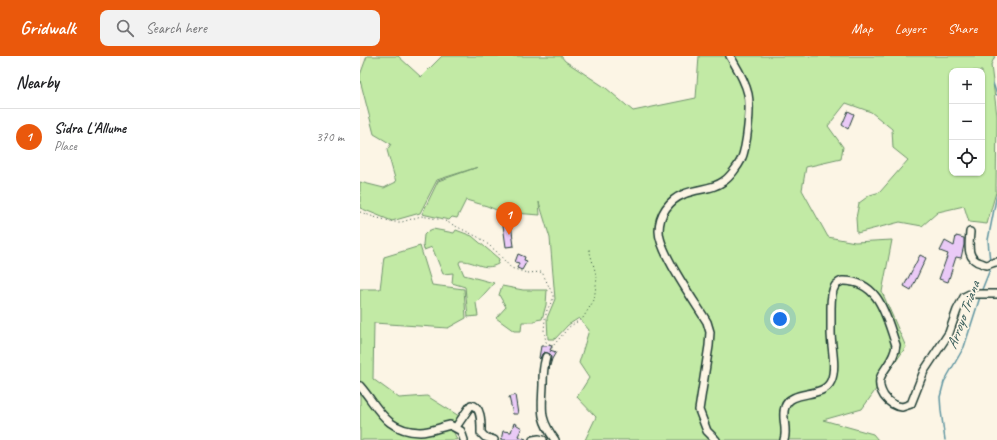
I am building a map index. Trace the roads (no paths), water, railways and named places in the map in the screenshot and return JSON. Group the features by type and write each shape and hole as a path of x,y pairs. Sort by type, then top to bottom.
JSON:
{"street":[{"path":"716,440 707,431 699,410 710,332 707,322 665,254 658,232 662,212 673,201 685,193 716,187 726,180 741,160 745,148 750,107 743,78 730,56"},
{"path":"970,232 969,245 972,259 978,263 993,263"},
{"path":"784,440 786,428 784,412 785,405 790,400 823,390 829,385 832,379 831,298 835,286 842,281 858,282 868,288 880,300 896,345 896,353 880,377 880,389 887,400 892,404 902,407 910,404 924,371 948,333 964,297 970,294 997,294"},
{"path":"546,357 542,371 541,408 546,425 555,440"},
{"path":"360,386 370,397 382,416 391,424 402,429 421,432 450,425 456,427 460,431 464,440"},
{"path":"456,427 473,405 478,408 481,433 494,440"},
{"path":"533,440 543,440"}],"waterway":[{"name":"Arroyo Triana","path":"993,83 997,95"},
{"name":"Arroyo Triana","path":"990,262 988,240 997,194"},
{"name":"Arroyo Triana","path":"981,292 991,267"},
{"name":"Arroyo Triana","path":"945,440 940,397 944,382 964,347 980,297"}],"place":[{"name":"Sidra L'Allume","path":"509,235"}]}
